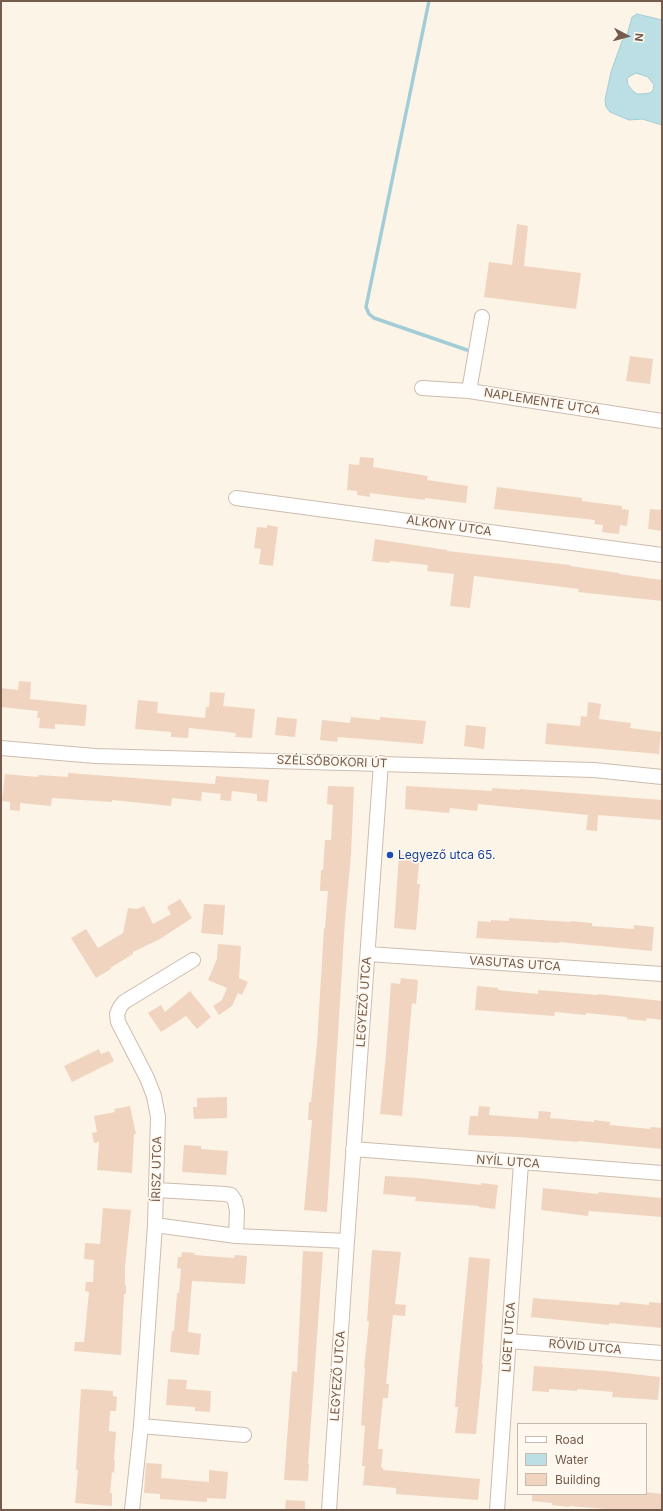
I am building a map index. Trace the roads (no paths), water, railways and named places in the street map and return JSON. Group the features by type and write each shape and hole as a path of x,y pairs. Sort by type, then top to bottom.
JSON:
{"street":[{"path":"469,391 482,317"},
{"name":"NAPLEMENTE UTCA","path":"422,388 469,391 662,421"},
{"name":"ALKONY UTCA","path":"236,498 662,554"},
{"name":"SZÉLSŐBOKORI ÚT","path":"1,748 95,756 594,770 662,777"},
{"name":"LEGYEZŐ UTCA","path":"330,1510 346,1241 381,763"},
{"name":"VASUTAS UTCA","path":"368,954 662,974"},
{"name":"ÍRISZ UTCA","path":"132,1510 141,1426 155,1226 158,1117 154,1096 147,1078 118,1022 117,1014 124,1002 193,960"},
{"name":"NYÍL UTCA","path":"353,1150 662,1173"},
{"name":"LIGET UTCA","path":"497,1510 520,1163"},
{"path":"157,1190 231,1195 235,1201 237,1211 236,1236"},
{"path":"155,1226 236,1236 346,1241"},
{"name":"RÖVID UTCA","path":"509,1341 662,1353"},
{"path":"141,1426 244,1435"}],"water":[{"path":"637,14 662,20 662,125 642,119 629,120 610,112 606,107 605,100 611,72 622,41 627,35 632,17","holes":["636,73 648,77 654,85 653,90 650,93 637,94 628,85 627,78"]}],"waterway":[{"path":"429,1 366,307 369,314 374,318 467,350"}],"place":[{"name":"Legyező utca 65.","path":"390,855"}]}
